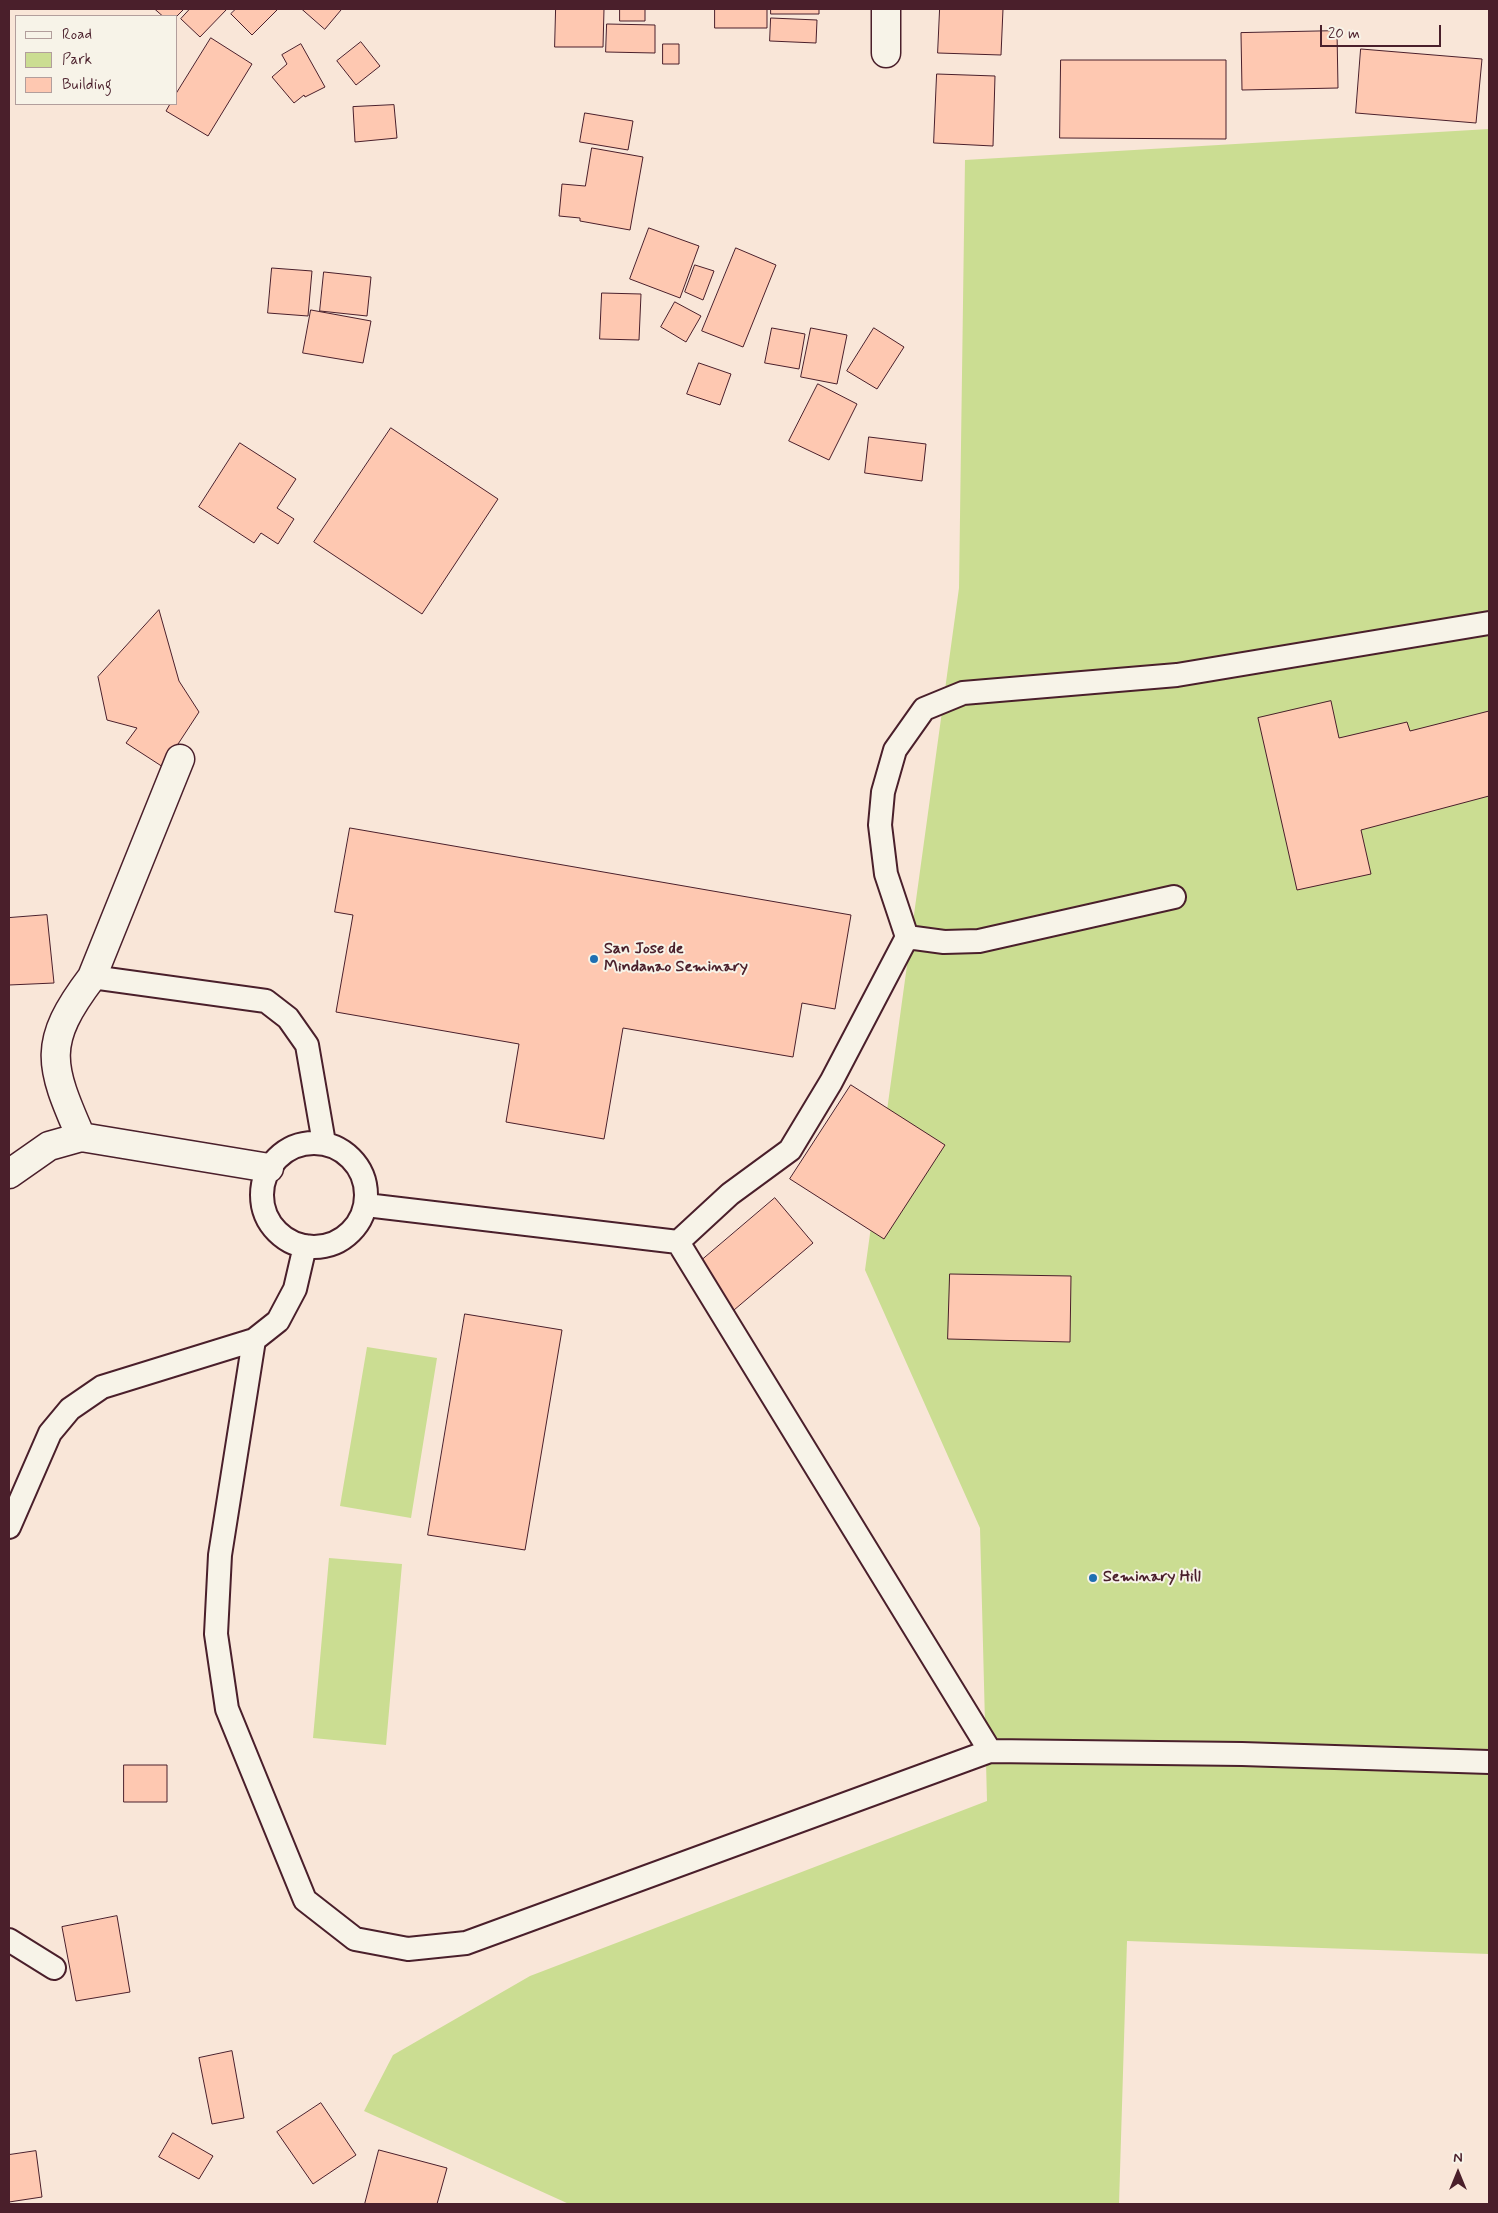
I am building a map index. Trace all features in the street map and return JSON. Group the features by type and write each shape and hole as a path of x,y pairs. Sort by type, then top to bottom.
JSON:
{"street":[{"path":"886,9 886,53"},
{"path":"81,1137 64,1098 57,1073 55,1052 60,1027 72,1003 92,977 180,759"},
{"path":"9,1174 50,1146 81,1137 269,1168"}],"lane":[{"path":"366,1204 678,1242 730,1194 790,1150 831,1082 907,937 886,874 880,825 883,792 895,750 924,709 963,693 1177,675 1489,623"},
{"path":"907,937 944,942 979,941 1174,897"},
{"path":"92,977 266,1001 288,1018 306,1045 324,1143"},
{"path":"303,1143 324,1143 343,1151 357,1165 366,1184 366,1204 359,1223 344,1238 325,1246 304,1246 286,1239 270,1225 262,1206 262,1186 269,1168 284,1151 303,1143"},
{"path":"678,1242 990,1751"},
{"path":"9,1527 50,1433 70,1409 102,1387 254,1340 278,1322 295,1288 304,1246"},
{"path":"254,1340 220,1556 216,1634 227,1709 304,1900 355,1939 408,1950 466,1943 990,1751 1242,1754 1489,1762"},
{"path":"9,1940 54,1968"}],"green space":[{"path":"1489,129 1489,1954 1127,1941 1119,2204 569,2204 364,2111 393,2055 530,1976 987,1801 980,1528 865,1270 959,588 965,160"},
{"path":"367,1347 437,1358 411,1518 340,1506"},
{"path":"329,1558 402,1564 386,1745 313,1738"}],"building":[{"path":"155,9 184,9 178,15 162,15"},
{"path":"190,9 227,9 200,37 181,19"},
{"path":"236,9 278,9 252,35 231,14"},
{"path":"302,9 340,9 341,10 325,29"},
{"path":"556,9 604,9 603,47 555,47"},
{"path":"620,9 645,9 645,21 620,21"},
{"path":"715,9 767,9 767,28 715,28"},
{"path":"771,9 819,9 819,14 771,14"},
{"path":"940,9 1003,9 1001,55 938,53"},
{"path":"771,18 817,20 816,43 770,41"},
{"path":"607,24 655,25 655,53 606,52"},
{"path":"1337,31 1338,88 1242,90 1241,33"},
{"path":"211,38 252,64 208,136 166,111 169,105 178,105 178,91"},
{"path":"361,42 380,66 356,85 337,61"},
{"path":"301,44 325,87 305,97 304,95 294,103 272,77 287,64 282,55"},
{"path":"663,44 679,44 679,64 663,64"},
{"path":"1361,49 1482,59 1476,123 1356,113"},
{"path":"1061,60 1226,60 1226,139 1060,138"},
{"path":"937,74 995,76 993,146 934,143"},
{"path":"394,105 397,138 355,142 353,107"},
{"path":"585,113 633,121 628,150 580,142"},
{"path":"592,148 643,157 630,230 580,221 580,218 559,216 562,184 585,186"},
{"path":"649,228 699,246 680,298 630,279"},
{"path":"736,248 776,265 743,347 702,331"},
{"path":"695,265 714,271 703,300 685,292"},
{"path":"272,268 312,271 308,316 268,313"},
{"path":"324,272 371,277 367,316 320,311"},
{"path":"602,293 641,294 639,340 600,339"},
{"path":"675,302 701,316 686,342 661,327"},
{"path":"311,310 371,321 363,363 303,353"},
{"path":"772,328 805,334 799,369 765,363"},
{"path":"811,328 847,335 837,384 801,377"},
{"path":"874,328 904,347 877,389 847,371"},
{"path":"699,363 731,374 720,405 687,394"},
{"path":"818,384 857,404 829,460 789,441"},
{"path":"391,428 498,499 422,614 314,542"},
{"path":"869,437 926,444 922,481 865,473"},
{"path":"240,443 296,479 277,508 294,519 278,544 261,533 254,543 199,507"},
{"path":"159,610 179,681 199,712 163,767 126,743 137,728 107,720 98,677"},
{"path":"1331,701 1339,738 1407,722 1410,731 1489,711 1489,796 1361,830 1371,874 1297,890 1258,718"},
{"name":"San Jose de Mindanao Seminary","path":"350,828 851,915 835,1009 802,1003 793,1057 623,1028 604,1139 506,1122 519,1044 336,1012 353,915 335,912"},
{"path":"47,915 54,983 9,985 9,918"},
{"path":"851,1085 945,1145 884,1239 790,1179"},
{"path":"775,1198 813,1243 734,1310 695,1266"},
{"path":"950,1274 1071,1276 1070,1342 948,1339"},
{"path":"465,1314 562,1330 525,1550 428,1535"},
{"path":"124,1765 167,1765 167,1802 124,1802"},
{"path":"117,1916 130,1992 76,2001 62,1927"},
{"path":"232,2051 244,2118 212,2124 199,2058"},
{"path":"321,2103 356,2155 313,2184 277,2132"},
{"path":"173,2133 213,2156 199,2179 159,2157"},
{"path":"379,2150 447,2168 437,2204 365,2204"},
{"path":"36,2151 42,2197 9,2202 9,2155"}],"place":[{"name":"San Jose de Mindanao Seminary","path":"594,959"},
{"name":"Seminary Hill","path":"1093,1578"}]}
